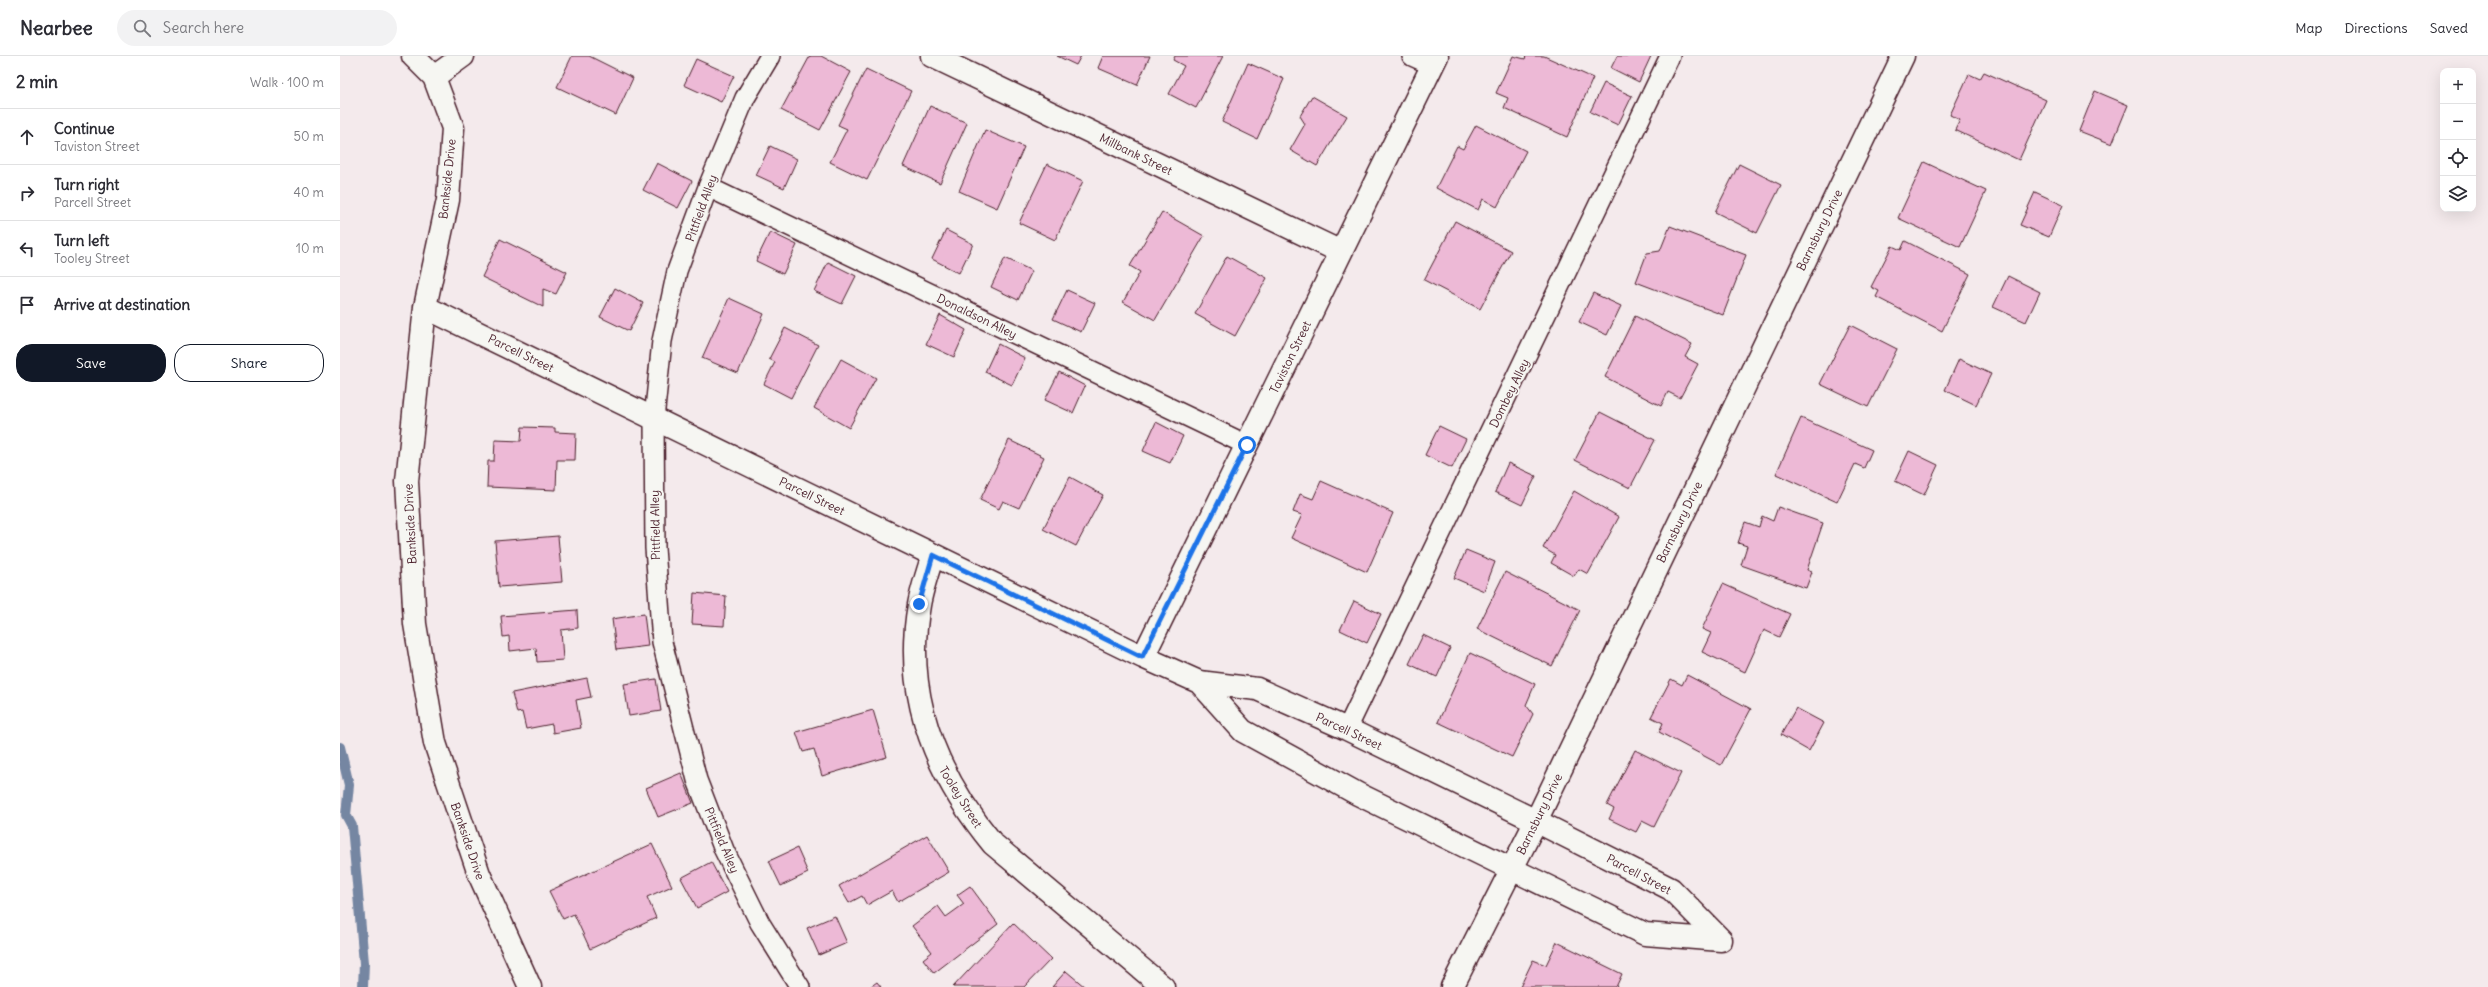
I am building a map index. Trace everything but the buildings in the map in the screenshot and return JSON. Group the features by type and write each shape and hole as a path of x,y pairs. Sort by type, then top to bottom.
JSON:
{"street":[{"name":"Bankside Drive","path":"414,56 434,77 453,128 448,200 426,307 407,480 415,624 435,743 479,874 530,987"},
{"path":"434,77 463,56"},
{"name":"Millbank Street","path":"932,56 1341,252"},
{"name":"Barnsbury Drive","path":"1452,987 1536,821 1901,57"},
{"name":"Taviston Street","path":"1142,657 1434,61"},
{"name":"Parcell Street","path":"426,307 1142,657 1199,682 1257,689 1347,729 1536,821 1671,889 1721,940 1645,934 1358,794 1243,731 1199,682"},
{"name":"Tooley Street","path":"933,555 919,604 914,668 918,700 939,761 971,817 993,844 1163,987"}],"lane":[{"name":"Pittfield Alley","path":"770,56 745,98 708,186 677,271 662,341 654,419 655,548 662,642 697,780 724,850 760,922 800,987"},
{"path":"1412,56 1434,61"},
{"name":"Dombey Alley","path":"1347,729 1670,56"},
{"name":"Donaldson Alley","path":"708,186 1247,445"}],"waterway":[{"path":"340,747 349,785 346,815 352,826 364,963 363,987"}],"route":[{"path":"919,604 933,555 1142,657 1247,445"}]}
